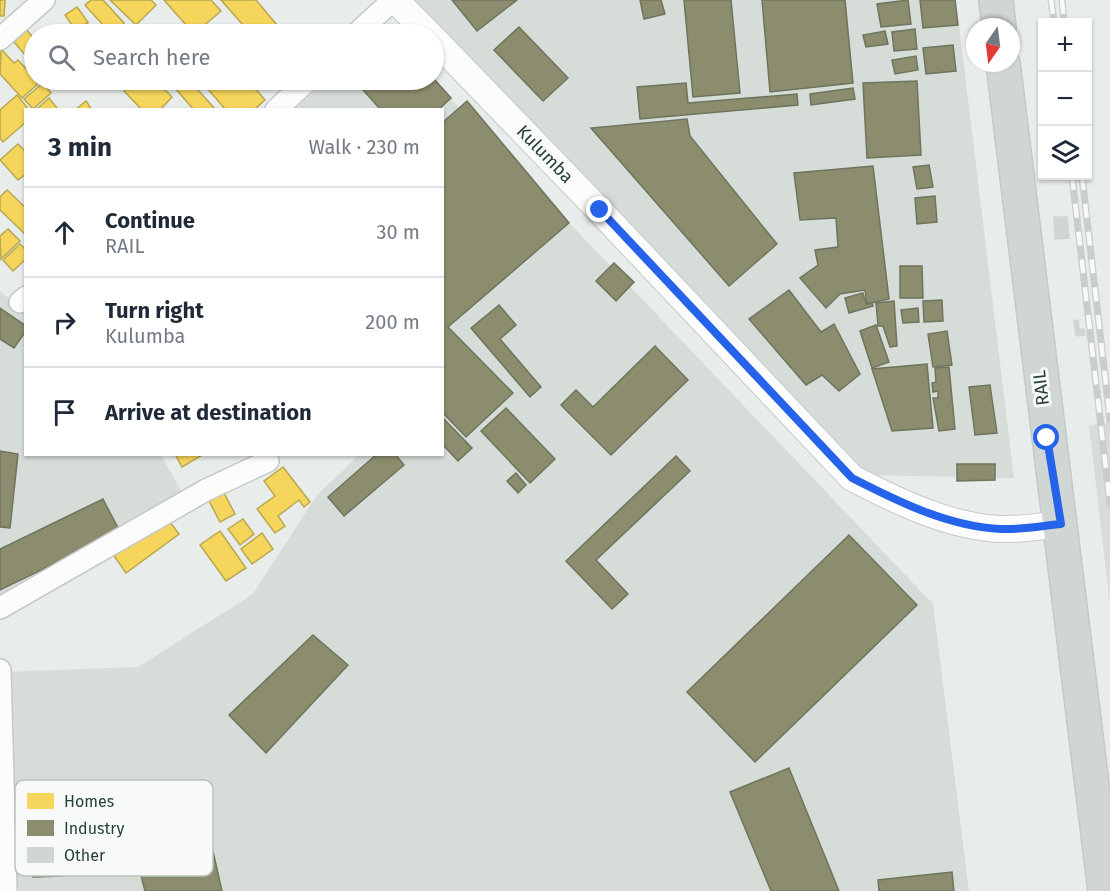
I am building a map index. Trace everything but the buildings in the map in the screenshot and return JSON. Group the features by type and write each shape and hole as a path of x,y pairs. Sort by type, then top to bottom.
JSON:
{"main road":[{"path":"996,0 998,18"},
{"name":"RAIL","path":"1004,72 1047,438 1061,524 1105,891"}],"street":[{"path":"2,36 44,0"},
{"path":"367,24 394,0 419,24"},
{"name":"Kulumba","path":"444,49 600,210 852,478 897,501 955,520 1000,529 1061,524"},
{"path":"278,108 297,90"},
{"path":"0,608 206,490 268,461"},
{"path":"0,670 6,891"}],"shaded area":[{"path":"409,0 956,0 1014,478 859,475 444,37 444,24 432,24"},
{"path":"316,90 443,90 933,604 969,891 0,891 0,672 138,667 253,594 317,495 358,456 444,456 444,108 296,108"},
{"path":"0,291 24,311 24,456 162,456 185,498 0,598"},
{"path":"1110,422 1110,604 1089,426"}],"railway":[{"path":"1051,0 1053,18"},
{"path":"1062,0 1064,18"},
{"path":"1072,180 1110,504"},
{"path":"1082,180 1110,420"}],"route":[{"path":"600,210 820,447 852,478 897,501 955,520 1000,529 1061,524 1047,438"}]}
